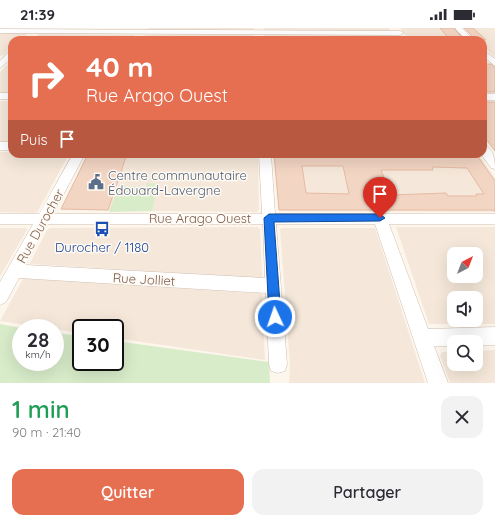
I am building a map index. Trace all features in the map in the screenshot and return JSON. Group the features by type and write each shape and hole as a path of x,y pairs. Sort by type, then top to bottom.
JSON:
{"street":[{"path":"458,28 466,36"},
{"path":"0,31 398,30"},
{"path":"0,66 8,58"},
{"path":"487,154 495,165"},
{"name":"Rue Durocher","path":"0,297 16,271 77,158"},
{"path":"265,158 278,364"},
{"path":"380,218 438,383"},
{"name":"Rue Arago Ouest","path":"0,219 495,219"},
{"name":"Rue Jolliet","path":"16,271 273,286"},
{"path":"423,338 495,336"}],"shaded area":[{"path":"149,28 254,28 254,30 147,31"},
{"path":"264,28 389,28 390,31 265,31"},
{"path":"400,28 453,28 461,36 406,36"},
{"path":"463,28 495,28 495,58 487,50 487,36 472,36"},
{"path":"0,33 27,34 25,36 8,36 8,51 4,55 0,56"},
{"path":"39,34 134,35 134,36 37,36"},
{"path":"253,35 253,36 145,36"},
{"path":"264,35 394,36 264,36"},
{"path":"8,64 8,93 0,93 0,72"},
{"path":"0,101 8,101 8,142 0,142"},
{"path":"0,152 8,152 8,158 67,158 38,211 35,213 0,212"},
{"path":"85,158 258,158 259,210 257,212 61,210"},
{"path":"273,158 481,158 495,178 495,212 279,211"},
{"path":"257,227 260,229 262,276 260,278 30,263 47,230 50,228"},
{"path":"396,227 495,227 495,324 483,324 483,291 447,291 447,324 429,324"},
{"path":"0,228 26,228 27,230 0,276"},
{"path":"375,228 425,383 289,383 290,365 280,229"},
{"path":"23,279 259,292 262,294 265,360 124,339 124,319 72,319 72,332 64,330 64,319 12,319 12,323 0,321"},
{"path":"495,350 495,383 450,383 440,355 442,352 447,352 447,371 483,371 483,351"}],"green space":[{"path":"147,183 158,184 152,211 109,212 119,186 146,187"},
{"path":"0,324 12,326 12,371 64,371 64,334 72,335 72,371 124,371 124,342 269,362 270,383 0,383"}],"building":[{"path":"440,28 454,28 461,36 447,36"},
{"path":"464,28 473,28 482,36 472,36"},
{"path":"487,64 491,64 495,67 495,92 487,92"},
{"path":"487,102 495,102 495,151 487,140"},
{"name":"Centre communautaire Édouard-Lavergne","path":"86,158 126,158 108,210 61,209"},
{"path":"274,158 479,158 495,181 495,212 494,210 279,210","holes":["302,166 343,166 349,194 306,193","432,167 467,168 484,194 476,194 477,196 448,196 446,193 391,195 381,170 433,170"]}],"place":[{"name":"Centre communautaire Édouard-Lavergne","path":"96,182"},
{"name":"Durocher / 1180","path":"102,229"}],"route":[{"path":"275,317 269,218 380,218"}]}
